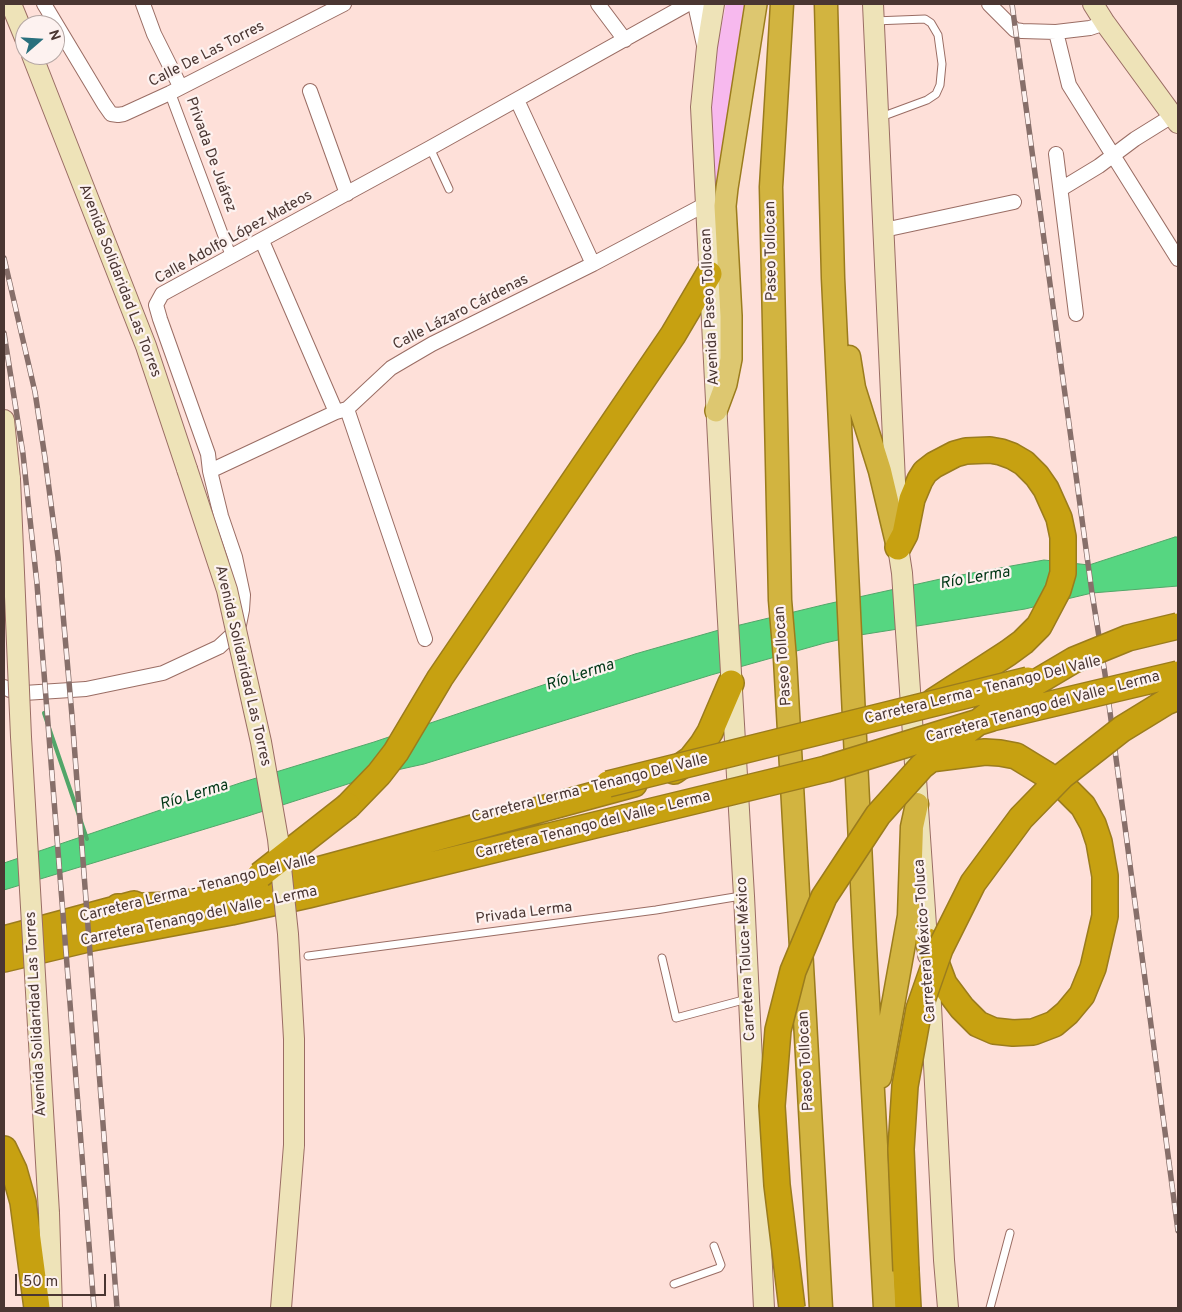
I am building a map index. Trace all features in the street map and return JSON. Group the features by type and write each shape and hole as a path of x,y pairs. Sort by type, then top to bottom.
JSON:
{"highway":[{"name":"Paseo Tollocan","path":"782,4 771,186 780,600 785,659 821,1308"},
{"path":"826,4 833,278 873,1107 885,1308"},
{"path":"260,875 348,806 396,752 440,678 673,335 709,274"},
{"path":"833,278 854,388 880,472 898,547"},
{"path":"898,547 905,534 915,488 925,472 955,454 978,450 1001,452 1012,456 1024,463 1037,476 1046,489 1059,518 1063,536 1063,573 1058,590 1039,626 1022,642 932,703"},
{"path":"792,1308 777,1185 772,1106 778,1030 793,972 824,897 878,815 922,766 1008,699 1083,657 1128,638 1178,626"},
{"name":"Carretera Lerma - Tenango Del Valle","path":"4,939 118,907 260,875 608,784 1178,643"},
{"name":"Carretera Tenango del Valle - Lerma","path":"4,959 92,938 231,912 308,895 826,769 992,718 1178,674"},
{"path":"118,907 173,905 246,890 652,779 679,768 690,759 710,732 731,679"},
{"path":"908,1308 901,1149 904,1086 919,1009 940,949 973,883 1021,818 1062,776 1122,729 1166,702 1178,697"},
{"path":"826,769 843,775 915,761 985,752 1000,753 1016,756 1047,775 1066,789 1083,806 1100,842 1105,876 1105,916 1093,968 1082,995 1067,1014 1054,1024 1033,1032 994,1032 978,1024 962,1008 944,984 928,941"},
{"path":"873,1107 884,1063 909,916 912,827 917,804"},
{"path":"4,1149 14,1170 23,1202 37,1308"}],"main road":[{"name":"Avenida Paseo Tollocan","path":"714,4 706,47 701,107 727,611"},
{"path":"716,411 726,384 730,359 731,316 725,206 756,4"},
{"path":"1093,4 1175,119"},
{"path":"873,12 898,547"},
{"name":"Avenida Solidaridad Las Torres","path":"36,65 146,346 187,469 227,590 261,742 278,839 288,934 294,1039 294,1145 281,1308"},
{"name":"Avenida Solidaridad Las Torres","path":"4,420 10,479 21,737 49,1213 52,1308"},
{"name":"Carretera México-Toluca","path":"898,547 902,573 928,941 948,1308"},
{"name":"Carretera Toluca-México","path":"727,611 744,896 764,1308"}],"street":[{"name":"Calle De Las Torres","path":"44,4 111,114 118,116 344,4"},
{"path":"142,4 175,89"},
{"path":"598,4 625,40"},
{"name":"Calle Adolfo López Mateos","path":"4,687 24,693 86,689 163,673 219,647 232,635 239,625 243,595 235,557 221,516 210,471 208,454 156,305 162,294 262,241 688,4"},
{"path":"697,4 706,47"},
{"path":"989,4 1015,30 1056,32 1090,28 1105,23"},
{"path":"1056,32 1069,85 1178,259"},
{"name":"Privada De Juárez","path":"175,89 231,256"},
{"path":"310,91 347,194"},
{"path":"517,100 593,264"},
{"path":"1061,189 1114,155 1135,139 1175,119"},
{"path":"1056,154 1076,314"},
{"path":"884,230 1014,202"},
{"name":"Calle Lázaro Cárdenas","path":"210,471 342,411 384,374 432,344 593,264 706,204"},
{"path":"262,241 342,411 426,639"}],"lane":[{"path":"873,12 925,19 931,23 938,35 942,64 940,85 936,94 927,100 878,118"},
{"path":"430,148 449,189"},
{"name":"Privada Lerma","path":"308,956 656,910 744,896"},
{"path":"662,958 676,1018 749,999"},
{"path":"990,1308 1010,1233"},
{"path":"674,1284 719,1268 721,1265 714,1246"}],"shaded area":[{"path":"726,4 746,4 724,164 714,199 707,96"}],"water":[{"name":"Río Lerma","path":"1178,537 1178,586 1092,593 1025,609 860,635 825,643 711,675 424,764 379,774 4,890 4,863 240,783 374,742 635,654 719,630 945,578 1044,560 1089,565"}],"waterway":[{"path":"44,713 87,839"}],"railway":[{"path":"1012,4 1092,593 1105,674 1178,1231"},
{"path":"4,258 35,392 58,557 72,716 117,1308"},
{"path":"4,333 23,454 37,584 94,1308"}]}
